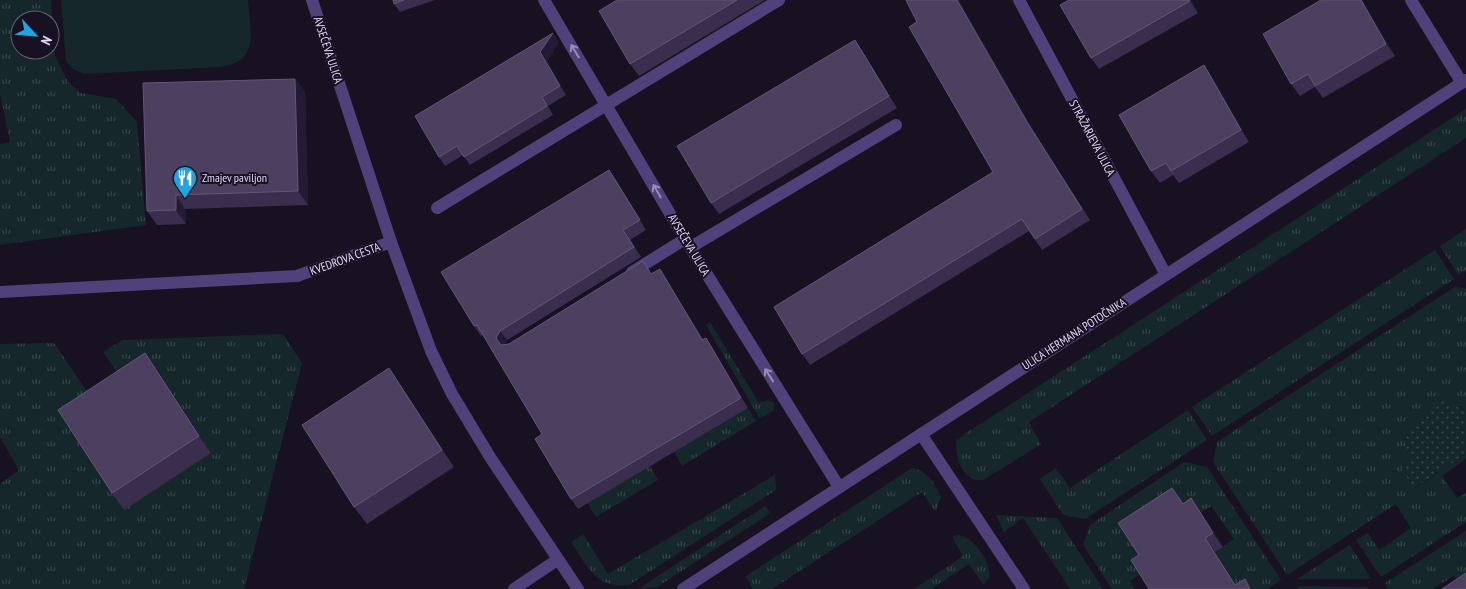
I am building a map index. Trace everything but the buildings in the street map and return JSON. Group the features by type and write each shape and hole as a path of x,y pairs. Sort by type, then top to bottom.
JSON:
{"street":[{"name":"AVSEČEVA ULICA","path":"312,0 390,242"},
{"name":"AVSEČEVA ULICA","path":"544,0 688,243 839,487"},
{"path":"438,208 606,104 780,0"},
{"name":"STRAŽARJEVA ULICA","path":"1019,0 1166,275"},
{"path":"1411,0 1464,81"},
{"name":"ULICA HERMANA POTOČNIKA","path":"683,589 1464,81"},
{"path":"618,281 896,125"},
{"name":"KVEDROVA CESTA","path":"0,292 297,276 390,242 431,351 452,394 557,560 578,589"},
{"path":"921,434 1024,589"},
{"path":"514,589 557,560"}],"green space":[{"path":"0,0 51,0 52,10 10,10 10,60 57,60 68,82 81,93 116,99 137,122 146,225 0,245 0,144 10,142 0,93"},
{"path":"61,0 248,0 250,44 242,59 233,64 220,67 84,74 73,69 66,61"},
{"path":"1466,109 1466,138 1029,422 1041,444 985,479 978,480 966,474 959,461 956,446 957,439"},
{"path":"1466,229 1466,270 1458,275 1440,246"},
{"path":"1435,250 1454,279 1212,436 1192,407"},
{"path":"1456,286 1466,289 1466,411 1458,406 1412,458 1415,488 1466,454 1466,459 1442,476 1457,498 1466,493 1466,522 1381,577 1356,540 1368,533 1379,550 1411,528 1396,504 1287,575 1213,462 1217,442"},
{"path":"710,322 759,403 768,400 774,403 774,410 760,419 706,325"},
{"path":"283,334 302,363 244,589 0,589 0,484 19,470 0,437 0,344 54,343 99,409 129,389 103,352 123,340"},
{"path":"1444,400 1466,411 1466,454 1414,488 1401,468 1412,458 1405,447 1405,435"},
{"path":"748,408 756,421 682,466 674,451"},
{"path":"1188,410 1207,440 1085,519 1063,515 1040,479 1056,468 1070,488"},
{"path":"1184,462 1207,467 1281,580 1267,589 1239,589 1215,552 1234,539 1211,506 1192,518 1182,502 1148,569 1130,581 1135,589 1112,589 1083,545 1090,525"},
{"path":"650,466 658,480 596,517 587,503"},
{"path":"912,468 927,475 936,487 941,497 935,511 922,492 772,589 753,589 746,576"},
{"path":"775,475 776,490 629,585 617,585 600,579 588,567 571,542 583,534 608,574"},
{"path":"765,506 771,513 657,587 638,589"},
{"path":"996,515 1057,518 1103,589 1070,589 1023,518 1004,532"},
{"path":"1466,531 1466,589 1462,589 1454,576 1432,589 1388,589 1385,583"},
{"path":"957,535 969,540 980,551 988,565 989,578 983,584 969,564 931,589 914,589 963,556 952,537"},
{"path":"1350,545 1371,578 1297,579"},
{"path":"1300,586 1367,587 1368,589 1296,589"}],"place":[{"name":"Zmajev paviljon","path":"185,199"}]}
